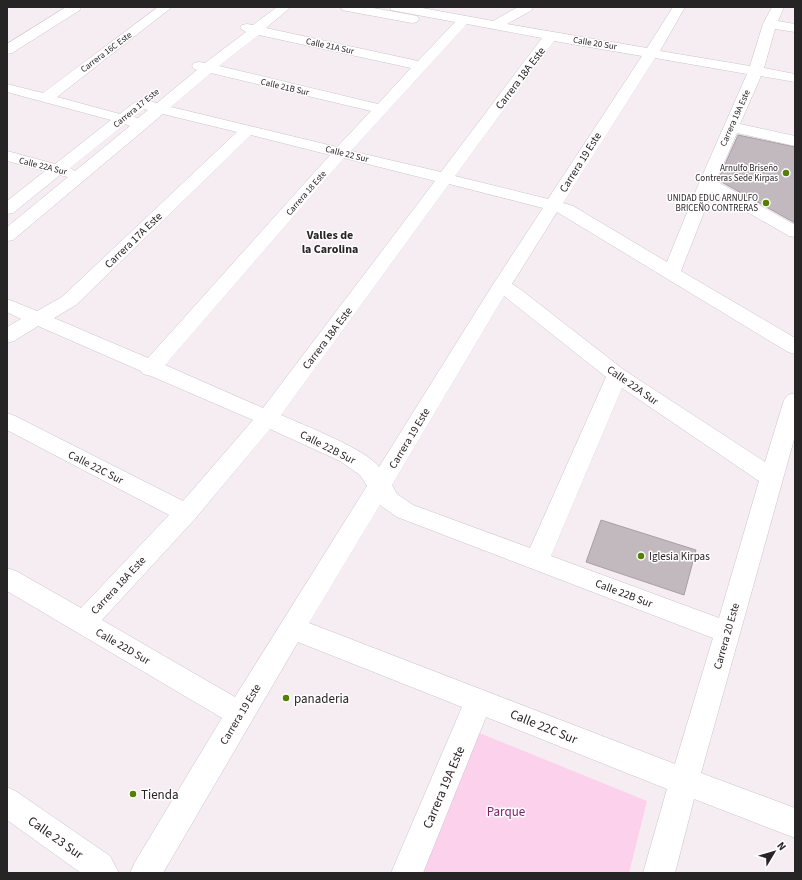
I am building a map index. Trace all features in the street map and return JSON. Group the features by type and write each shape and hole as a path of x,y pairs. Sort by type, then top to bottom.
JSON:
{"street":[{"path":"7,50 75,7"},
{"name":"Carrera 16C Este","path":"46,98 166,7"},
{"path":"238,27 266,7"},
{"path":"152,102 208,68 285,7"},
{"path":"347,7 460,24 635,60"},
{"name":"Calle 20 Sur","path":"396,7 460,24 496,25 547,41 635,60 756,71 795,78"},
{"path":"496,25 527,7"},
{"name":"Carrera 19 Este","path":"146,873 292,628 552,205 635,60 679,7"},
{"name":"Carrera 19A Este","path":"671,273 707,183 756,71 770,24 778,7"},
{"name":"Carrera 18 Este","path":"150,369 341,152 460,24"},
{"path":"770,24 795,28"},
{"name":"Calle 21A Sur","path":"238,27 421,66"},
{"name":"Calle 21B Sur","path":"238,27 187,67 208,68 381,109"},
{"path":"7,37 22,40"},
{"name":"Carrera 18A Este","path":"82,623 186,513 267,418 547,41"},
{"path":"7,88 141,124"},
{"name":"Calle 22 Sur","path":"152,102 248,130 446,178 567,210 795,347"},
{"name":"Carrera 17 Este","path":"7,209 124,119 152,102"},
{"name":"Carrera 17 Este","path":"7,236 141,124 152,102"},
{"path":"731,127 795,141"},
{"name":"Carrera 17A Este","path":"7,336 17,329 54,311 69,301 248,130"},
{"name":"Calle 22A Sur","path":"7,156 80,175"},
{"path":"707,183 795,232"},
{"name":"Calle 22A Sur","path":"501,286 513,292 617,375 771,477"},
{"name":"Calle 22B Sur","path":"7,306 150,369 267,418 348,455 368,469 389,500 405,511 727,632"},
{"path":"537,560 617,375"},
{"name":"Carrera 20 Este","path":"659,873 683,781 771,477 795,400"},
{"name":"Calle 22C Sur","path":"7,421 186,513"},
{"name":"Calle 22D Sur","path":"7,578 240,714"},
{"name":"Calle 22C Sur","path":"292,628 795,824"},
{"name":"Carrera 19A Este","path":"407,873 480,700"},
{"name":"Calle 23 Sur","path":"7,802 99,867 103,873"}],"green space":[{"name":"Parque","path":"472,730 647,801 629,873 413,873"}],"building":[{"path":"738,135 795,147 795,223 718,180"},
{"name":"Iglesia Kirpas","path":"601,520 696,550 684,595 586,562"}],"place":[{"name":"Arnulfo Briseño Contreras Sede Kirpas","path":"786,173"},
{"name":"UNIDAD EDUC ARNULFO BRICEÑO CONTRERAS","path":"766,203"},
{"name":"Iglesia Kirpas","path":"641,556"},
{"name":"panaderia","path":"286,698"},
{"name":"Tienda","path":"133,794"}],"district":[{"name":"Valles de la Carolina","path":"330,242"}]}
